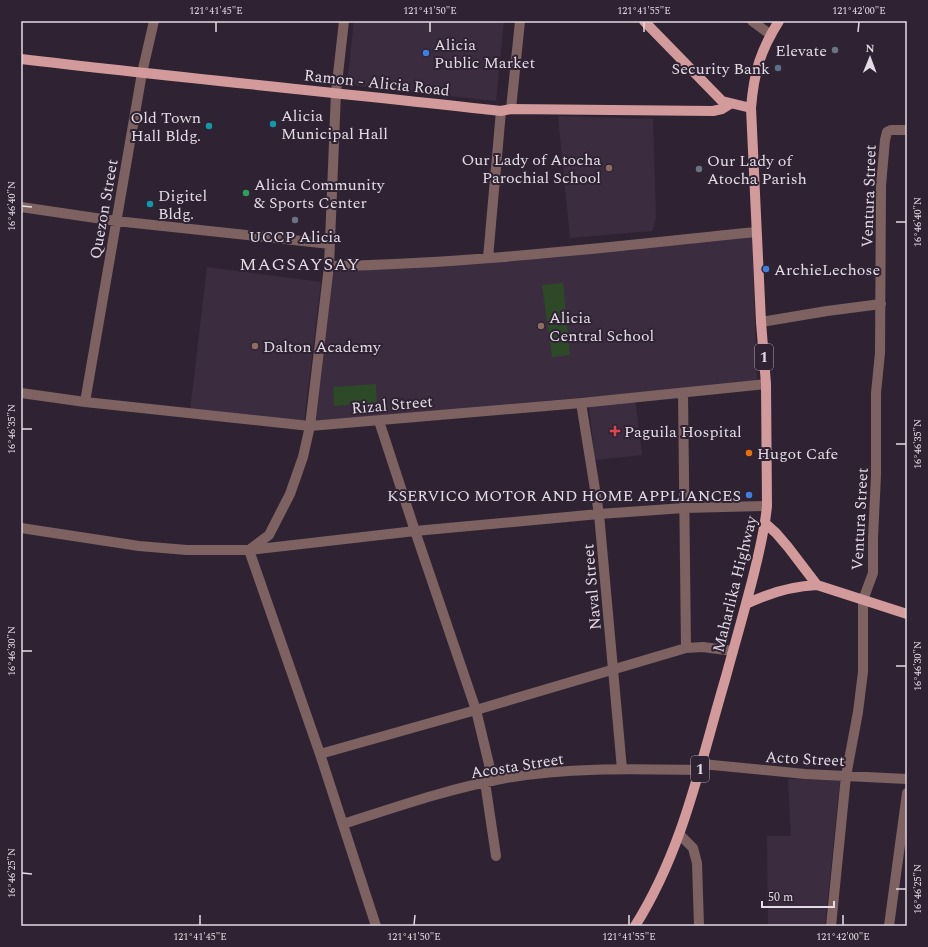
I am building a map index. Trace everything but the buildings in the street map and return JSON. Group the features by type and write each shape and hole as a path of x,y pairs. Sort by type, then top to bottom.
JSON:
{"main road":[{"path":"644,21 722,101 751,108"},
{"name":"Maharlika Highway","path":"635,926 645,910 680,835 701,767 746,604 766,524 766,384 756,232 751,108 755,76 761,55 779,21"},
{"name":"Ramon - Alicia Road","path":"21,58 142,73 506,110 713,111 722,109 730,104"},
{"path":"766,524 784,542 817,585"},
{"path":"746,604 782,590 801,586 817,585 907,614"}],"street":[{"name":"Quezon Street","path":"85,402 142,73 154,21"},
{"path":"249,550 269,535 290,494 303,457 310,426 329,266 336,92 344,21"},
{"path":"488,258 506,110 520,21"},
{"path":"752,21 771,35"},
{"name":"Ventura Street","path":"831,926 846,776 858,712 863,672 863,600 873,573 876,475 876,392 880,353 881,191 885,136 891,130 907,130"},
{"path":"21,207 116,221 330,244"},
{"path":"329,266 375,265 488,258 756,232"},
{"path":"761,322 881,304"},
{"name":"Rizal Street","path":"21,393 85,402 310,426 581,403 766,384"},
{"path":"683,393 686,648"},
{"name":"Naval Street","path":"581,403 599,514 622,769"},
{"path":"380,421 415,531 476,710 489,781 496,856"},
{"path":"21,528 139,546 187,550 249,550 415,531 599,514 684,508 767,506"},
{"path":"249,550 320,754 376,926"},
{"path":"320,754 686,648 703,647 733,651"},
{"name":"Acto Street","path":"701,767 907,779"},
{"name":"Acosta Street","path":"342,824 402,804 489,781 551,772 701,767"},
{"path":"889,926 907,793"},
{"path":"680,835 692,848 697,863 699,926"}],"shaded area":[{"name":"Alicia Public Market","path":"354,21 504,21 496,101 347,85"},
{"name":"Our Lady of Atocha Parochial School","path":"558,116 653,119 656,218 652,231 570,238"},
{"name":"Alicia Central School","path":"752,236 757,382 314,421 334,269"},
{"name":"Dalton Academy","path":"207,267 321,282 304,422 190,410"},
{"name":"Paguila Hospital","path":"635,399 642,455 595,460 589,406"},
{"path":"788,779 840,780 825,926 768,926 767,836 791,836"}],"green space":[{"path":"563,283 570,355 552,357 542,285"},
{"path":"376,384 377,403 334,406 333,387"}],"place":[{"name":"Elevate","path":"835,50"},
{"name":"Alicia Public Market","path":"426,53"},
{"name":"Security Bank","path":"778,68"},
{"name":"Alicia Municipal Hall","path":"273,124"},
{"name":"Old Town Hall Bldg.","path":"209,126"},
{"name":"Our Lady of Atocha Parochial School","path":"609,168"},
{"name":"Our Lady of Atocha Parish","path":"699,169"},
{"name":"Alicia Community & Sports Center","path":"246,193"},
{"name":"Digitel Bldg.","path":"150,204"},
{"name":"UCCP Alicia","path":"295,220"},
{"name":"ArchieLechose","path":"766,269"},
{"name":"Alicia Central School","path":"541,326"},
{"name":"Dalton Academy","path":"255,346"},
{"name":"Paguila Hospital","path":"615,431"},
{"name":"Hugot Cafe","path":"749,453"},
{"name":"KSERVICO MOTOR AND HOME APPLIANCES","path":"749,495"}],"district":[{"name":"MAGSAYSAY","path":"300,264"}]}
